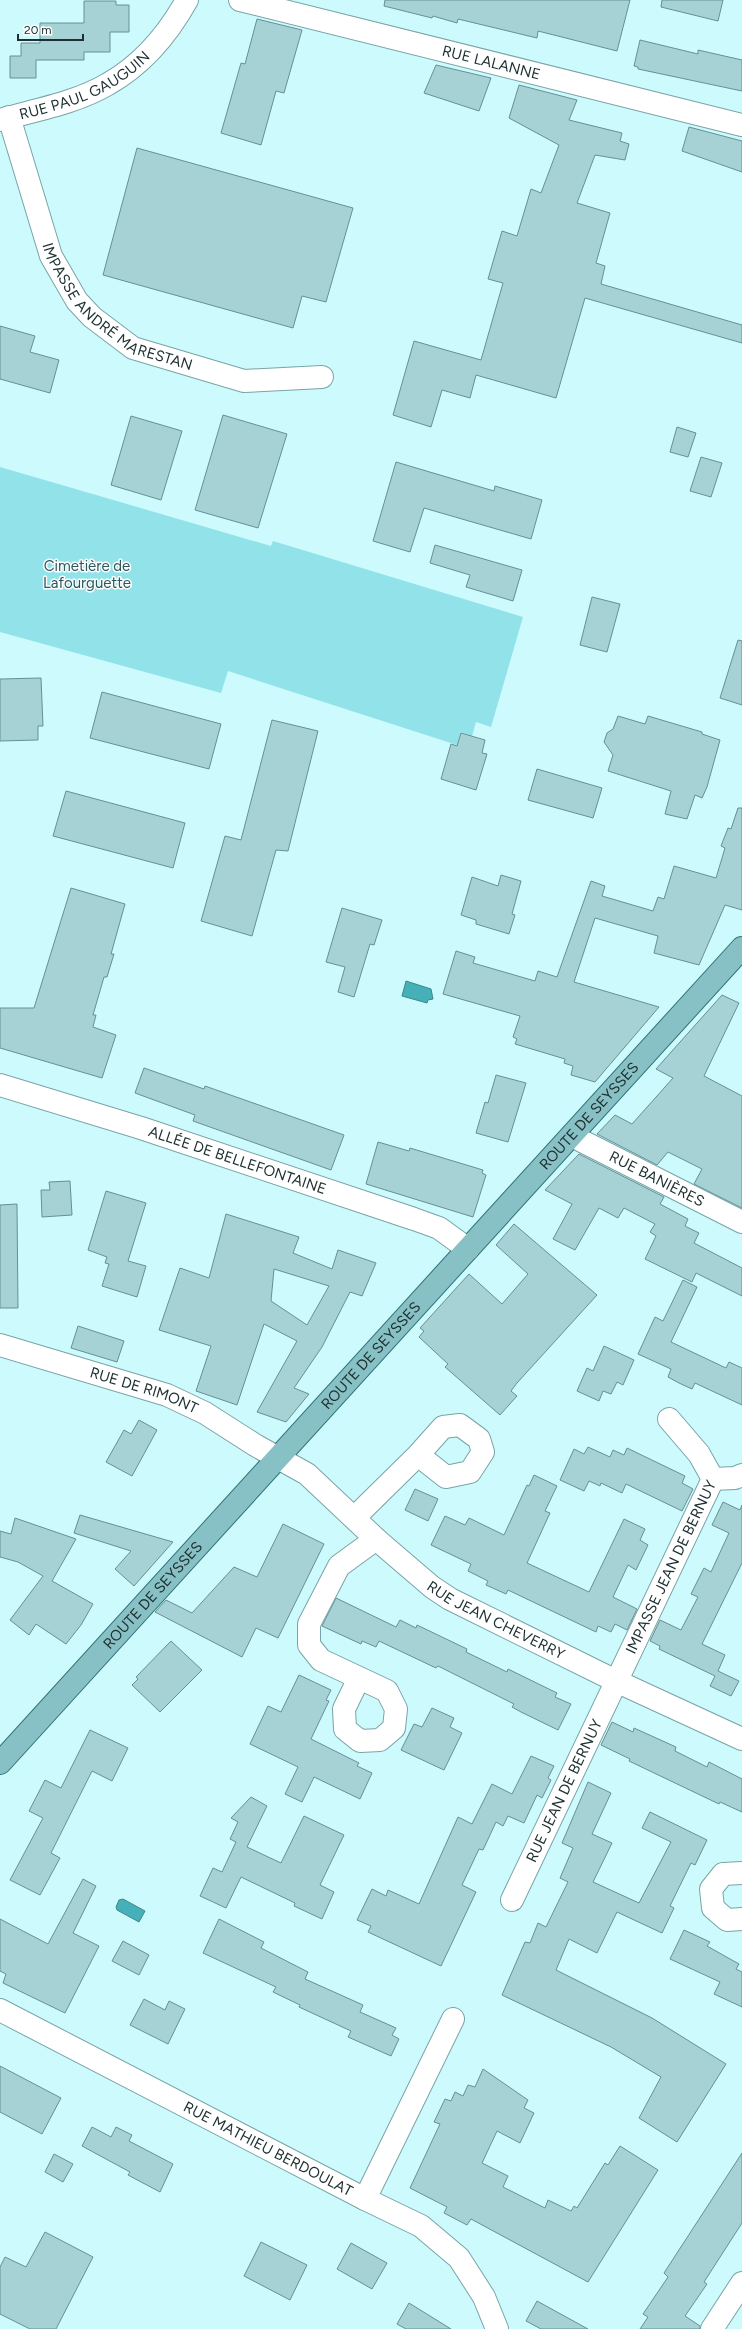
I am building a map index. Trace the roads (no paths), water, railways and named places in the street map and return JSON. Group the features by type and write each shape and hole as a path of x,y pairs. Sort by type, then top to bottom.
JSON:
{"main road":[{"name":"ROUTE DE SEYSSES","path":"2,1758 278,1458 742,948"}],"street":[{"name":"RUE PAUL GAUGUIN","path":"5,119 76,97 107,85 130,69 148,53 167,31 187,0"},
{"name":"RUE LALANNE","path":"240,0 742,125"},
{"name":"IMPASSE ANDRÉ MARESTAN","path":"5,119 51,256 77,301 92,316 133,348 244,381 322,377"},
{"name":"ALLÉE DE BELLEFONTAINE","path":"0,1085 141,1128 414,1219 439,1228 468,1249"},
{"name":"RUE BANIÈRES","path":"572,1136 742,1222"},
{"name":"RUE DE RIMONT","path":"0,1345 167,1395 205,1413 278,1458"},
{"path":"669,1418 700,1454 713,1479"},
{"path":"354,1518 418,1455"},
{"name":"RUE JEAN CHEVERRY","path":"278,1458 307,1474 376,1539 432,1588 450,1599 616,1681 742,1740"},
{"name":"IMPASSE JEAN DE BERNUY","path":"616,1681 713,1479 742,1475"},
{"path":"359,1678 321,1660 309,1645 309,1624 339,1566 376,1539"},
{"name":"RUE JEAN DE BERNUY","path":"512,1900 616,1681"},
{"path":"742,1873 723,1874 711,1889 713,1908 727,1920 742,1919"},
{"name":"RUE MATHIEU BERDOULAT","path":"0,2010 365,2199 422,2226 459,2258 484,2297 497,2329"},
{"path":"365,2199 453,2019"},
{"path":"712,2329 742,2283"}],"park label":[{"name":"Cimetière de Lafourguette","path":"87,574"}]}
